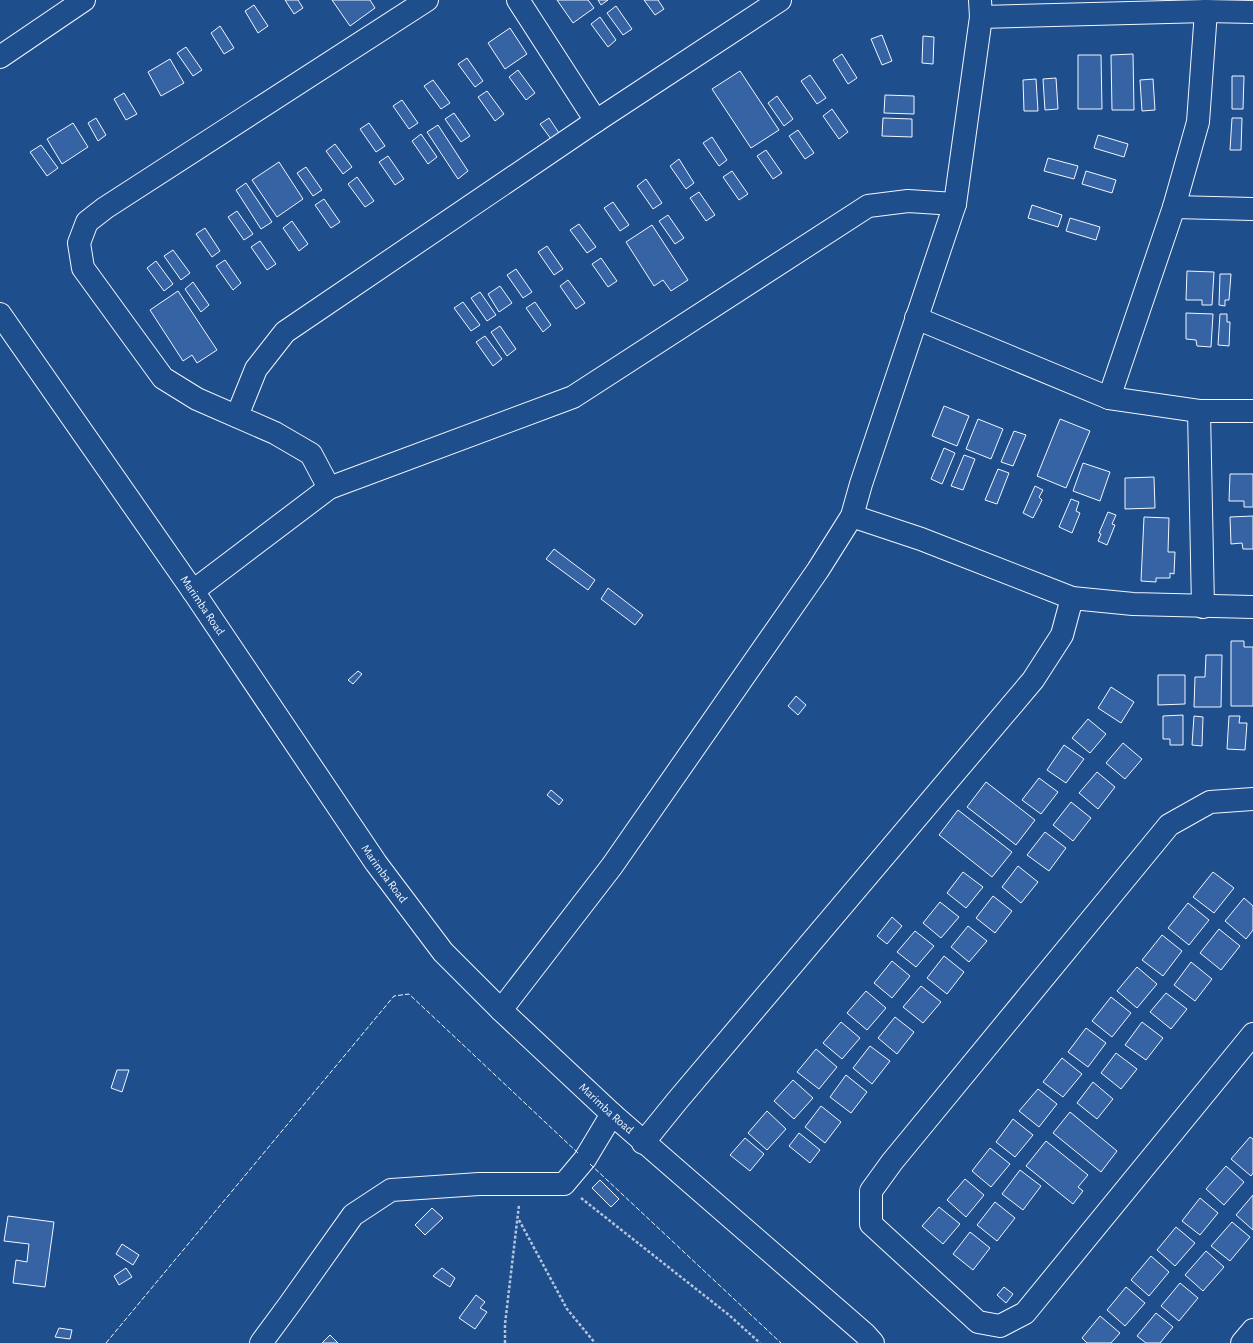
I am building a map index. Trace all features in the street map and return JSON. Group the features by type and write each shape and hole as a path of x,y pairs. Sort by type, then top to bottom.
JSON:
{"street":[{"path":"0,57 84,0"},
{"path":"329,488 310,454 275,433 197,398 163,378 83,268 79,243 88,222 105,208 427,0"},
{"path":"518,0 596,121"},
{"path":"237,416 256,368 285,332 596,121 780,0"},
{"path":"501,1010 612,866 818,570 852,516 860,484 955,204 980,9 1253,12"},
{"path":"1109,398 1174,207 1198,122 1206,11"},
{"path":"193,591 329,488 573,397 868,206 908,201 955,204"},
{"path":"1174,207 1253,208"},
{"name":"Marimba Road","path":"0,314 193,591 381,869 443,952 501,1010 643,1143 859,1329 873,1343"},
{"path":"916,318 1109,398 1199,411 1253,411"},
{"path":"1199,411 1202,607"},
{"path":"852,516 921,539 1072,598 1133,604 1202,607 1253,607"},
{"path":"643,1143 1033,680 1062,634 1072,598"},
{"path":"1253,799 1210,802 1169,825 892,1162 871,1191 872,1224 978,1322 1000,1326 1025,1313 1253,1034"},
{"path":"260,1343 353,1215 391,1190 479,1184 564,1184 585,1158 612,1114"},
{"path":"1242,1343 1253,1330"}],"path":[{"path":"505,1343 505,1324 522,1183"},
{"path":"564,1184 729,1315 760,1343"},
{"path":"518,1218 567,1309 595,1343"}],"building":[{"path":"285,0 298,0 303,8 294,14"},
{"path":"332,0 370,0 375,8 350,26"},
{"path":"557,0 588,0 594,8 573,23"},
{"path":"598,0 608,0 601,5"},
{"path":"644,0 658,0 664,9 655,15"},
{"path":"254,5 268,26 258,33 245,11"},
{"path":"616,6 632,29 623,35 607,13"},
{"path":"600,17 616,40 608,47 591,24"},
{"path":"220,26 234,48 224,54 211,33"},
{"path":"510,28 527,54 505,69 488,43"},
{"path":"882,35 892,61 882,65 871,39"},
{"path":"923,36 934,37 933,64 922,63"},
{"path":"186,47 202,70 193,76 177,53"},
{"path":"842,54 857,78 848,84 833,60"},
{"path":"1133,54 1134,110 1112,110 1111,55"},
{"path":"1078,55 1101,55 1102,109 1078,109"},
{"path":"467,58 483,81 475,87 458,64"},
{"path":"170,59 184,83 161,96 148,72"},
{"path":"518,70 535,93 526,100 509,77"},
{"path":"740,71 779,130 751,148 712,89"},
{"path":"810,75 826,98 817,104 801,81"},
{"path":"1232,76 1244,76 1243,109 1232,109"},
{"path":"1056,78 1058,109 1045,110 1043,79"},
{"path":"1036,79 1038,111 1024,111 1023,80"},
{"path":"1153,79 1155,110 1142,111 1140,80"},
{"path":"433,80 450,103 441,109 424,86"},
{"path":"487,91 504,114 495,121 478,97"},
{"path":"124,93 137,114 126,120 114,99"},
{"path":"885,95 914,96 914,114 884,113"},
{"path":"777,96 793,119 784,126 768,103"},
{"path":"402,100 418,123 409,129 393,106"},
{"path":"832,109 848,132 839,139 823,116"},
{"path":"454,113 470,136 461,142 445,119"},
{"path":"96,118 106,135 98,141 88,123"},
{"path":"549,118 559,133 551,139 540,124"},
{"path":"883,118 912,119 912,137 882,136"},
{"path":"1232,118 1242,118 1241,150 1230,150"},
{"path":"73,123 88,147 62,164 47,139"},
{"path":"369,123 385,146 376,152 360,129"},
{"path":"438,125 468,171 458,179 427,132"},
{"path":"798,130 814,153 805,159 789,136"},
{"path":"421,134 437,157 428,164 412,141"},
{"path":"1098,135 1128,144 1124,157 1094,148"},
{"path":"712,137 727,160 719,166 703,143"},
{"path":"335,144 352,167 343,174 326,151"},
{"path":"41,145 58,168 47,176 30,152"},
{"path":"766,150 782,173 773,179 757,156"},
{"path":"388,156 404,179 395,185 379,162"},
{"path":"1048,158 1078,166 1074,179 1044,171"},
{"path":"679,159 694,183 686,189 670,166"},
{"path":"279,162 303,199 277,217 252,180"},
{"path":"306,167 322,190 313,196 297,173"},
{"path":"732,171 748,194 739,200 723,177"},
{"path":"1086,171 1116,180 1112,193 1082,184"},
{"path":"357,177 374,201 365,207 348,184"},
{"path":"646,179 662,203 653,209 637,186"},
{"path":"246,183 272,222 261,229 236,190"},
{"path":"699,192 715,215 706,221 690,198"},
{"path":"324,199 340,222 331,228 315,205"},
{"path":"613,202 629,225 620,231 604,208"},
{"path":"1032,205 1062,215 1058,227 1028,218"},
{"path":"237,211 253,234 244,240 228,217"},
{"path":"668,215 684,238 675,244 659,221"},
{"path":"1070,218 1100,227 1096,240 1066,231"},
{"path":"292,221 308,244 299,251 283,228"},
{"path":"579,224 596,247 587,253 570,230"},
{"path":"652,225 688,280 671,291 663,280 654,286 626,242"},
{"path":"205,228 220,251 212,257 196,234"},
{"path":"260,241 276,264 267,270 251,247"},
{"path":"547,246 563,269 554,275 538,252"},
{"path":"173,250 190,273 181,280 164,256"},
{"path":"601,258 617,281 608,287 592,264"},
{"path":"225,260 241,283 233,290 216,266"},
{"path":"156,261 173,284 164,291 147,268"},
{"path":"516,269 532,292 523,298 507,275"},
{"path":"1187,271 1214,272 1212,305 1202,305 1202,300 1186,300"},
{"path":"1220,274 1231,274 1229,300 1225,300 1225,306 1219,305"},
{"path":"568,280 585,303 576,309 560,286"},
{"path":"193,282 209,305 201,312 185,289"},
{"path":"500,286 512,303 499,312 488,294"},
{"path":"178,291 217,350 197,363 192,355 183,361 150,310"},
{"path":"480,292 496,315 487,321 471,298"},
{"path":"463,302 480,325 471,331 454,308"},
{"path":"535,302 551,325 543,332 526,308"},
{"path":"1186,313 1213,314 1211,347 1197,346 1196,340 1186,339"},
{"path":"1220,314 1227,314 1227,322 1230,322 1229,346 1218,345"},
{"path":"500,326 516,349 507,356 491,332"},
{"path":"485,336 502,359 493,366 476,342"},
{"path":"944,406 969,416 957,446 932,436"},
{"path":"978,419 1003,429 991,459 966,449"},
{"path":"1060,419 1090,431 1066,488 1037,476"},
{"path":"1014,431 1026,435 1013,466 1001,462"},
{"path":"944,448 955,453 942,484 931,479"},
{"path":"964,455 975,459 963,490 951,486"},
{"path":"1083,463 1110,472 1100,501 1073,491"},
{"path":"998,469 1009,473 997,504 985,500"},
{"path":"1230,474 1253,474 1253,507 1244,507 1244,501 1229,501"},
{"path":"1154,477 1155,508 1125,509 1125,478"},
{"path":"1035,486 1043,490 1039,497 1042,500 1033,518 1023,513"},
{"path":"1071,499 1079,502 1076,511 1080,513 1072,533 1059,527"},
{"path":"1108,512 1116,515 1112,524 1115,525 1107,545 1098,541 1101,534 1099,533"},
{"path":"1253,516 1253,549 1243,549 1242,543 1231,544 1230,517"},
{"path":"1144,517 1169,518 1168,552 1175,552 1174,574 1170,573 1170,578 1156,578 1156,582 1141,581"},
{"path":"554,549 595,580 588,590 546,559"},
{"path":"608,588 643,615 635,625 601,599"},
{"path":"1231,641 1244,641 1244,647 1253,647 1253,706 1231,706"},
{"path":"1206,655 1222,655 1221,707 1194,707 1195,677 1205,677"},
{"path":"358,671 362,674 353,684 348,680"},
{"path":"1158,675 1185,675 1185,704 1158,705"},
{"path":"1111,687 1134,702 1121,723 1098,708"},
{"path":"796,696 806,705 798,715 788,706"},
{"path":"1183,715 1183,745 1170,745 1170,739 1163,739 1163,716"},
{"path":"1194,716 1203,717 1202,746 1192,745"},
{"path":"1229,716 1240,716 1239,723 1247,723 1245,750 1227,749"},
{"path":"1088,719 1106,734 1090,753 1072,738"},
{"path":"1123,743 1142,759 1125,779 1106,763"},
{"path":"1064,745 1084,759 1066,783 1047,770"},
{"path":"1097,772 1115,787 1098,809 1079,793"},
{"path":"1039,778 1058,792 1041,814 1022,800"},
{"path":"986,782 1035,820 1016,845 967,807"},
{"path":"551,790 563,800 559,805 547,795"},
{"path":"1071,802 1091,818 1073,841 1053,825"},
{"path":"958,810 1012,852 992,877 939,835"},
{"path":"1045,832 1066,848 1049,871 1027,855"},
{"path":"1018,866 1038,882 1021,903 1002,887"},
{"path":"963,872 983,887 966,908 947,893"},
{"path":"1213,872 1234,888 1214,913 1193,897"},
{"path":"993,896 1012,911 995,933 976,918"},
{"path":"1244,898 1253,906 1253,930 1246,939 1225,921"},
{"path":"940,902 959,917 941,938 923,923"},
{"path":"1188,903 1209,920 1189,945 1168,928"},
{"path":"892,917 902,926 887,944 877,936"},
{"path":"968,926 987,941 969,962 951,947"},
{"path":"1219,929 1240,946 1221,970 1200,953"},
{"path":"915,931 934,946 916,967 897,952"},
{"path":"1162,935 1182,951 1163,976 1142,960"},
{"path":"944,956 964,972 947,994 927,978"},
{"path":"892,961 910,976 892,998 874,983"},
{"path":"1191,962 1212,979 1195,1001 1174,985"},
{"path":"1137,967 1157,984 1137,1008 1117,991"},
{"path":"921,986 941,1002 923,1023 903,1007"},
{"path":"866,991 886,1008 867,1030 847,1013"},
{"path":"1166,993 1187,1009 1171,1029 1150,1012"},
{"path":"1111,997 1131,1013 1112,1037 1092,1021"},
{"path":"895,1017 914,1032 897,1054 878,1038"},
{"path":"841,1022 860,1038 842,1059 823,1043"},
{"path":"1142,1022 1163,1038 1146,1060 1125,1045"},
{"path":"1086,1028 1106,1043 1088,1067 1068,1052"},
{"path":"870,1046 890,1061 872,1084 853,1068"},
{"path":"816,1049 837,1067 819,1089 797,1072"},
{"path":"1116,1053 1137,1069 1121,1089 1101,1073"},
{"path":"1062,1058 1082,1074 1063,1097 1043,1082"},
{"path":"117,1070 129,1070 122,1092 111,1088"},
{"path":"846,1075 867,1092 851,1113 830,1097"},
{"path":"793,1080 813,1098 794,1119 774,1101"},
{"path":"1093,1082 1113,1099 1097,1119 1077,1103"},
{"path":"1038,1089 1057,1104 1039,1127 1019,1111"},
{"path":"821,1106 841,1122 825,1143 805,1127"},
{"path":"767,1111 786,1129 767,1150 748,1133"},
{"path":"1070,1112 1117,1151 1101,1172 1053,1133"},
{"path":"1013,1119 1033,1135 1015,1157 996,1142"},
{"path":"799,1133 820,1150 810,1163 789,1146"},
{"path":"1250,1137 1253,1139 1253,1173 1251,1176 1231,1159"},
{"path":"745,1138 764,1154 750,1171 730,1155"},
{"path":"1046,1141 1088,1175 1078,1187 1083,1191 1073,1204 1026,1166"},
{"path":"990,1148 1010,1164 991,1187 972,1171"},
{"path":"1226,1166 1244,1182 1224,1205 1206,1189"},
{"path":"1020,1170 1041,1186 1023,1210 1002,1194"},
{"path":"965,1179 984,1195 966,1217 947,1200"},
{"path":"600,1180 619,1199 611,1207 592,1188"},
{"path":"1253,1195 1253,1230 1236,1215"},
{"path":"1200,1198 1218,1213 1200,1235 1182,1221"},
{"path":"995,1202 1015,1218 997,1241 977,1225"},
{"path":"939,1207 960,1224 943,1244 922,1226"},
{"path":"432,1208 443,1218 425,1235 415,1225"},
{"path":"8,1216 54,1222 45,1287 13,1283 16,1260 27,1262 29,1244 4,1241"},
{"path":"1232,1222 1250,1237 1230,1261 1211,1246"},
{"path":"1176,1227 1195,1243 1175,1266 1157,1250"},
{"path":"970,1232 990,1248 973,1270 953,1254"},
{"path":"122,1244 139,1255 133,1265 116,1254"},
{"path":"1206,1251 1224,1267 1203,1291 1185,1275"},
{"path":"1151,1256 1169,1272 1149,1296 1131,1280"},
{"path":"126,1268 132,1277 119,1285 114,1276"},
{"path":"442,1268 455,1278 450,1287 433,1276"},
{"path":"1180,1283 1198,1298 1179,1321 1161,1306"},
{"path":"1004,1287 1013,1294 1006,1303 997,1295"},
{"path":"1126,1287 1145,1303 1125,1326 1107,1310"},
{"path":"476,1295 485,1302 480,1308 487,1312 475,1329 459,1318"},
{"path":"1156,1313 1173,1327 1160,1343 1146,1343 1137,1336"},
{"path":"1100,1316 1120,1333 1111,1343 1087,1343 1082,1338"},
{"path":"59,1328 72,1330 70,1339 55,1337"},
{"path":"330,1335 338,1343 322,1343"}],"fence":[{"path":"106,1343 394,996 409,994 578,1153"},
{"path":"590,1164 781,1343"}]}
